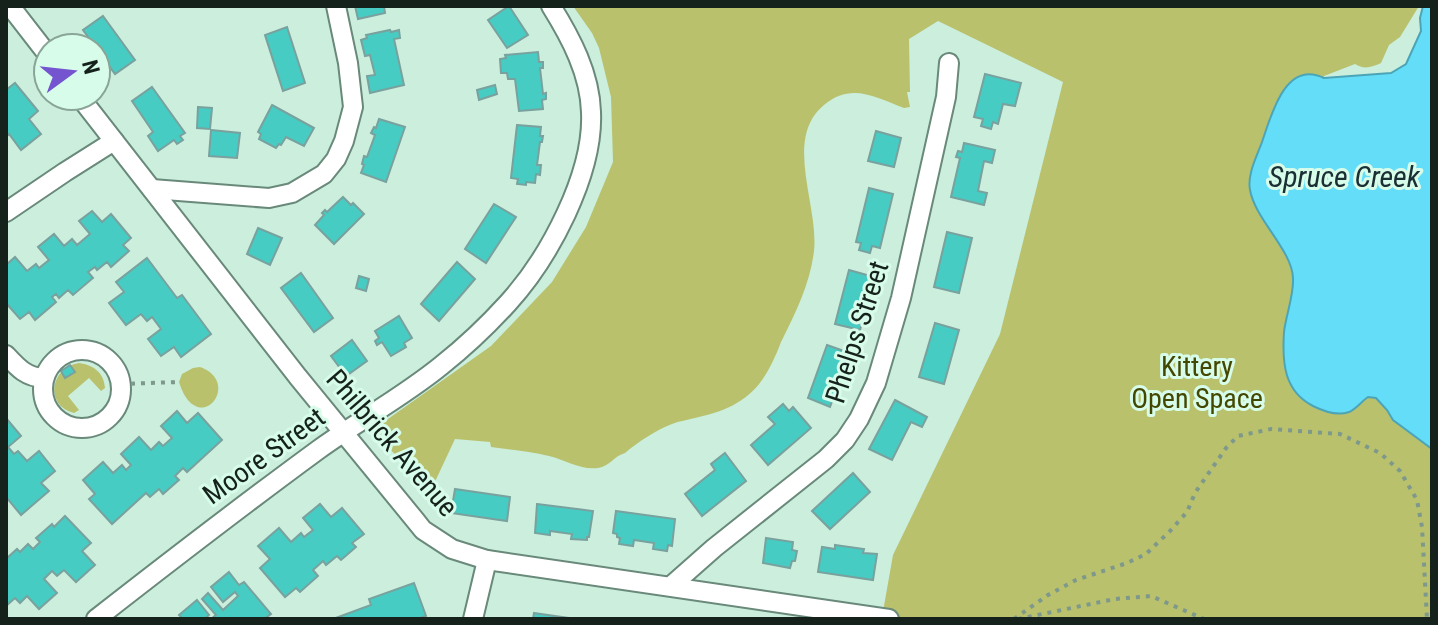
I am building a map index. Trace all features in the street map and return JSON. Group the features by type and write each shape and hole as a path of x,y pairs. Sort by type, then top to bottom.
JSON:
{"street":[{"path":"10,6 32,34"},
{"path":"152,189 269,198 292,193 324,174 336,159 344,141 353,107 336,6"},
{"name":"Moore Street","path":"96,619 244,504 420,383 485,326 515,294 561,224 590,147 591,111 587,83 568,33 551,6"},
{"name":"Phelps Street","path":"671,586 826,459 845,440 859,419 876,383 901,298 946,97 949,63"},
{"name":"Philbrick Avenue","path":"91,112 423,530 452,549 487,560 671,586 799,613 889,619"},
{"path":"6,212 114,141"},
{"path":"86,350 100,354 118,373 121,384 119,402 103,422 76,428 64,424 51,413 43,392 44,378 48,368 62,354 86,350"},
{"path":"6,355 21,372 44,378"},
{"path":"473,619 487,560"}],"path":[{"path":"121,384 179,382"},
{"path":"1016,619 1048,595 1076,580 1146,554 1187,512 1195,493 1226,448 1238,436 1271,429 1340,434 1380,453 1400,471 1417,500 1422,527 1427,619"},
{"path":"1016,619 1115,599 1151,596 1204,619"}],"green space":[{"name":"Kittery Open Space","path":"573,6 1419,6 1400,37 1389,45 1381,63 1371,67 1355,64 1324,76 1310,106 1432,398 1432,619 882,617 893,555 1000,334 1063,82 938,21 909,39 910,92 907,92 910,107 904,108 863,94 844,94 824,105 812,119 804,154 814,233 812,263 802,298 773,362 749,395 724,409 660,430 598,468 579,466 542,454 491,447 490,442 455,439 432,488 428,486 371,431 491,346 552,282 586,227 613,162 611,97 599,48"},
{"path":"79,363 97,371 103,378 105,388 101,391 89,378 68,396 79,410 74,413 58,403 54,387 61,372"},
{"path":"200,367 212,375 218,384 213,402 205,407 196,406 187,399 179,382 182,374"}],"water":[{"name":"Spruce Creek","path":"1423,6 1432,6 1432,449 1393,420 1376,398 1368,397 1351,411 1335,413 1313,406 1296,392 1287,375 1284,355 1284,332 1293,285 1291,267 1253,201 1249,184 1275,105 1290,83 1299,76 1311,74 1324,78 1391,73 1406,64 1421,31"}],"building":[{"path":"355,6 384,6 385,13 358,19"},
{"path":"509,6 528,35 507,48 488,20"},
{"path":"103,16 135,60 115,74 112,70 112,32 83,30"},
{"path":"287,27 305,83 283,91 265,35"},
{"path":"399,30 400,38 394,39 404,85 370,93 367,76 375,75 370,55 365,56 361,40 367,38 366,35"},
{"path":"538,52 539,62 543,62 543,68 540,68 543,94 546,93 546,99 542,100 543,109 519,111 515,79 508,79 507,73 501,73 500,59 506,58 505,55"},
{"path":"985,74 1021,83 1015,106 1003,104 998,124 993,122 991,129 981,126 983,119 974,117"},
{"path":"15,83 32,104 32,112 37,112 29,119 41,134 21,150 9,134 6,137 6,90"},
{"path":"495,85 497,94 479,100 477,90"},
{"path":"152,87 185,133 180,136 183,140 177,144 174,140 158,151 148,136 153,132 132,101"},
{"path":"272,105 314,128 304,146 286,137 276,148 259,139 261,134 258,132"},
{"path":"198,107 212,108 210,129 197,128"},
{"path":"379,119 405,127 386,182 361,173 364,156 367,157 375,135 371,133"},
{"path":"517,125 541,127 540,136 543,136 537,165 541,165 540,175 536,174 535,183 517,184 518,179 511,178"},
{"path":"211,130 240,133 237,158 209,156"},
{"path":"876,131 901,138 894,167 868,161"},
{"path":"964,143 995,150 992,163 984,161 978,191 987,193 984,205 951,197 960,158 956,157 958,151 962,152"},
{"path":"869,188 893,194 880,248 872,246 870,253 859,250 861,243 856,242"},
{"path":"343,197 364,214 334,244 315,225 325,210 327,212"},
{"path":"494,204 516,217 486,263 465,249"},
{"path":"92,211 102,222 111,214 131,238 123,245 129,251 111,267 107,262 97,270 95,267 88,272 93,278 73,295 68,290 59,298 56,294 52,297 56,302 35,320 29,312 20,319 6,303 6,265 15,257 27,271 36,264 39,268 49,260 38,247 54,234 64,246 72,239 77,245 90,234 79,221"},
{"path":"258,228 282,238 270,265 247,254"},
{"path":"947,232 972,238 959,293 934,287"},
{"path":"147,258 177,298 182,295 211,334 181,357 174,347 161,356 148,339 161,329 152,317 147,321 141,314 126,325 109,303 124,292 116,282"},
{"path":"457,262 475,279 439,321 421,304"},
{"path":"849,270 874,277 860,330 835,324"},
{"path":"301,273 333,318 314,332 281,288"},
{"path":"359,276 369,279 366,291 356,288"},
{"path":"399,316 412,338 404,343 406,347 391,356 382,342 377,345 375,341 379,338 375,331"},
{"path":"935,323 959,330 944,384 919,377"},
{"path":"352,340 367,361 346,376 331,356"},
{"path":"827,345 850,353 830,407 808,398"},
{"path":"70,365 75,372 65,378 61,371"},
{"path":"895,400 927,417 922,427 911,422 892,460 869,449"},
{"path":"783,404 789,411 793,407 811,428 768,465 751,445 775,424 768,417"},
{"path":"177,411 187,423 198,413 222,440 187,472 183,468 175,476 179,480 163,494 159,489 150,497 146,493 112,524 89,499 95,494 83,480 103,462 113,473 122,465 126,470 131,465 121,454 139,437 151,450 159,442 163,446 172,438 161,426"},
{"path":"6,418 21,436 8,447 14,454 18,451 27,461 39,451 55,471 41,483 49,491 21,515 6,497"},
{"path":"725,453 746,481 702,516 685,494 715,470 711,464"},
{"path":"853,473 870,492 830,529 812,511"},
{"path":"455,489 510,497 507,521 451,513"},
{"path":"320,504 331,517 342,508 364,534 352,543 356,547 341,560 337,556 326,565 323,561 313,570 318,576 300,592 296,588 285,597 260,568 270,559 258,546 279,528 291,542 301,533 304,537 313,530 303,518"},
{"path":"537,504 593,511 587,540 571,539 572,534 550,531 550,535 535,533"},
{"path":"616,511 675,519 672,546 668,545 667,551 653,549 654,543 634,540 633,546 619,544 620,538 613,533"},
{"path":"65,516 91,543 82,551 95,565 76,582 64,570 57,576 52,571 44,579 57,593 39,609 27,596 20,603 15,598 6,606 6,559 28,544 33,549 40,542 36,538"},
{"path":"766,538 793,542 792,550 797,551 790,568 763,563"},
{"path":"835,545 877,554 873,580 818,572 822,547 835,549"},
{"path":"229,572 239,585 244,582 271,614 264,619 211,619 216,615 202,599 208,593 223,610 238,596 235,592 223,602 211,587"},
{"path":"414,583 426,616 417,619 333,619 371,605 369,599"},
{"path":"197,600 209,615 205,619 183,619 179,615"},
{"path":"534,613 569,618 533,619"}]}
